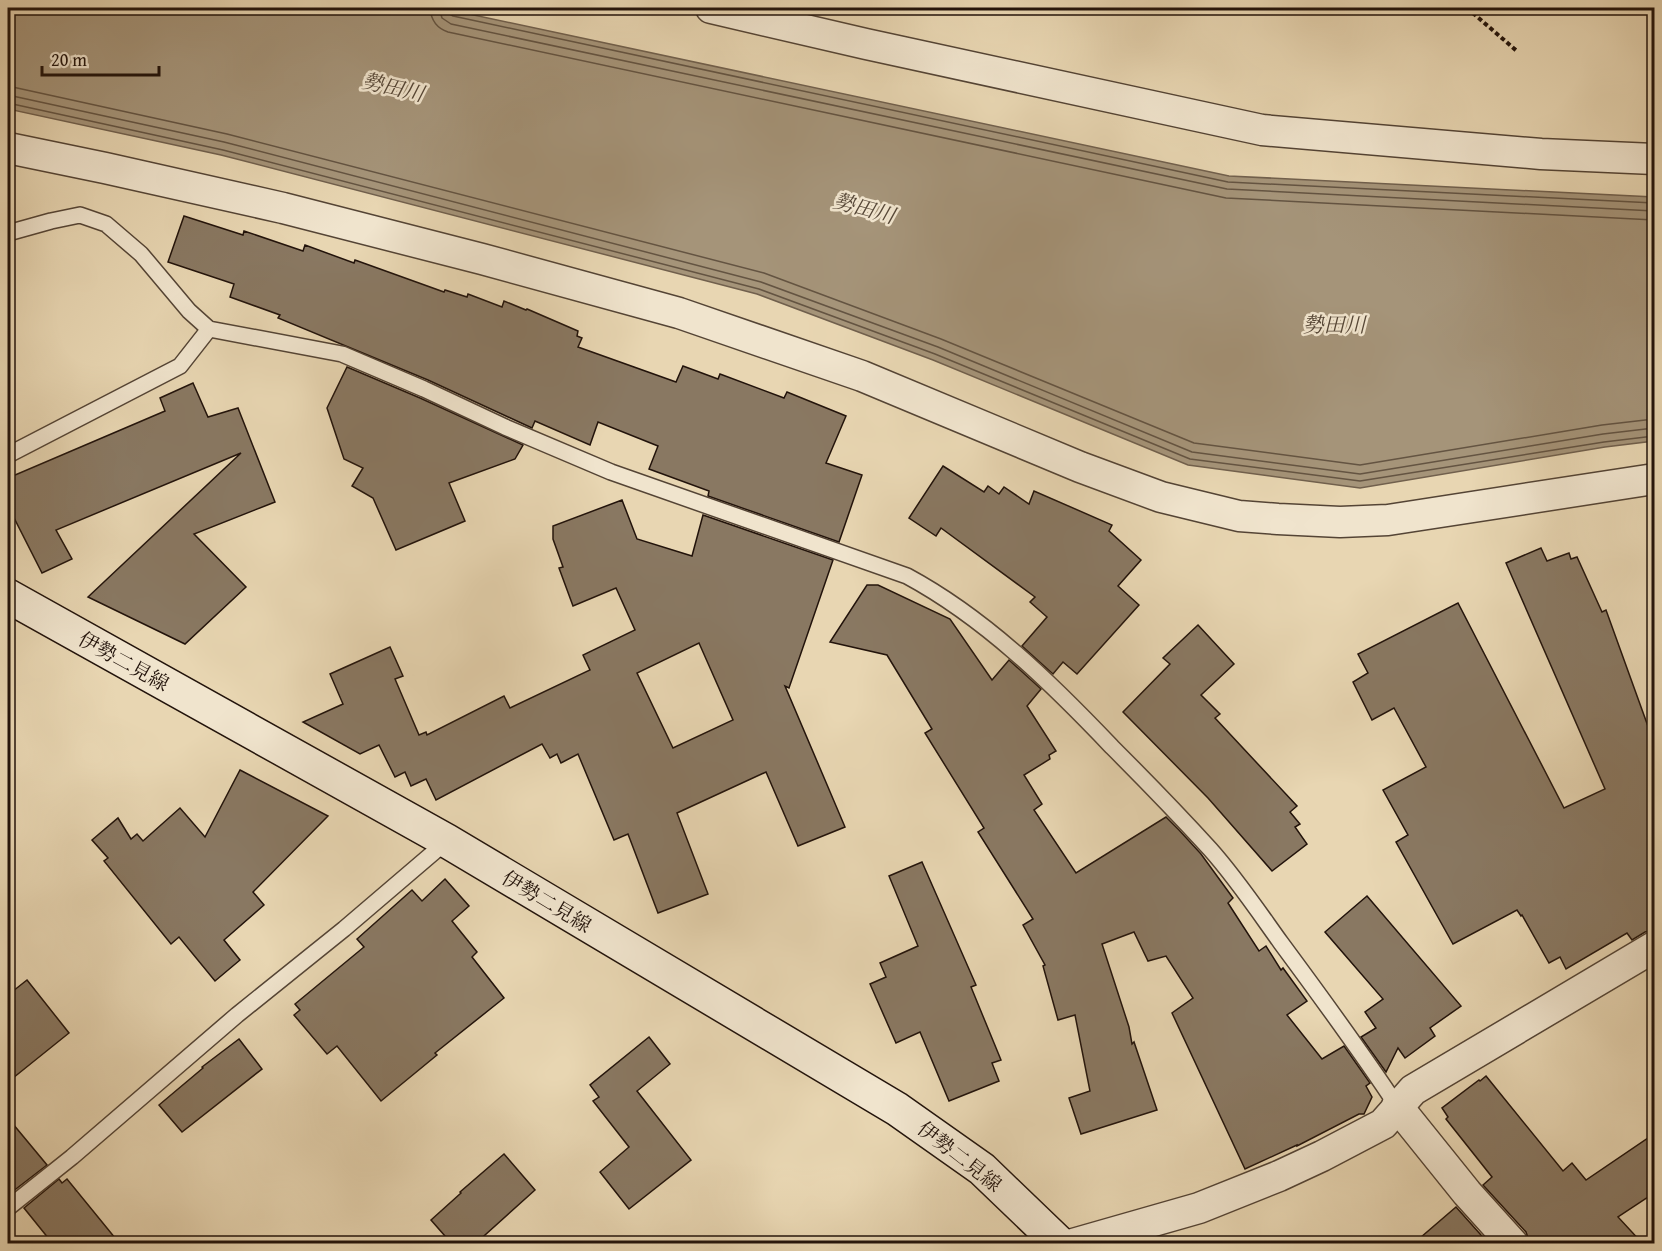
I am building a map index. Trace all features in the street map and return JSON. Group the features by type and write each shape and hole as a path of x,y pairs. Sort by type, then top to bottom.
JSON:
{"main road":[{"name":"伊勢二見線","path":"8,596 447,841 897,1109 982,1169 1060,1244"}],"street":[{"path":"711,8 1262,130 1541,154 1654,159"},
{"path":"8,148 283,208 679,313 862,376 1080,467 1161,498 1239,516 1340,522 1388,520 1654,479"},
{"path":"1073,1244 1199,1208 1322,1156 1383,1124 1413,1090 1654,947"},
{"path":"1397,1106 1467,1193 1513,1244"}],"lane":[{"path":"8,233 80,215 106,224 141,254 189,311 209,329 342,354 611,472 907,576 934,590 1030,665 1211,850 1358,1047 1397,1106"},
{"path":"8,455 180,366 209,329"},
{"path":"8,1208 72,1157 237,1015 344,929 447,841"}],"path":[{"path":"1467,8 1518,52"}],"water":[{"name":"勢田川","path":"8,8 441,8 1229,176 1654,197 1654,441 1605,447 1360,488 1188,465 933,360 757,294 221,155 8,109"}],"building":[{"path":"184,216 243,235 244,231 303,251 305,245 354,263 355,260 444,292 445,290 467,297 468,294 502,307 504,301 578,331 577,336 582,338 578,347 676,382 683,366 718,379 720,374 784,398 787,392 846,416 826,463 862,475 839,542 708,496 709,491 649,469 658,446 598,422 590,445 535,421 532,428 428,380 278,318 280,315 230,297 234,284 168,262"},
{"path":"347,367 523,445 515,459 449,483 465,521 396,550 373,498 352,486 363,468 344,459 327,408"},
{"path":"193,383 208,417 238,408 275,502 194,534 246,587 185,644 88,597 241,453 56,530 72,559 42,573 8,506 8,478 165,411 160,398"},
{"path":"943,466 984,492 988,486 999,494 1004,487 1029,504 1034,491 1112,525 1109,531 1141,560 1118,586 1139,605 1077,674 1063,662 1053,674 1022,646 1047,617 1030,602 1035,597 941,528 936,536 909,518"},
{"path":"622,500 637,539 692,556 703,515 833,560 789,688 785,686 845,827 798,846 766,772 677,813 708,894 658,913 628,834 614,840 578,754 561,763 557,754 550,758 542,744 436,800 426,779 411,786 405,772 395,777 379,745 360,754 303,722 343,704 330,674 390,647 403,676 395,679 419,735 426,732 427,735 504,696 510,708 590,670 583,655 635,630 616,588 573,606 559,568 563,567 553,539 553,526","holes":["699,643 733,720 673,748 637,673"]},
{"path":"1541,548 1547,561 1569,553 1571,559 1577,557 1602,612 1606,610 1654,743 1654,930 1645,932 1632,940 1627,933 1566,969 1560,957 1549,963 1517,910 1453,944 1396,842 1408,835 1383,790 1426,767 1394,708 1372,720 1353,682 1368,673 1358,654 1458,603 1564,808 1605,789 1506,563"},
{"path":"867,585 878,585 950,619 992,680 1009,660 1041,689 1027,706 1056,751 1049,755 1050,759 1024,775 1042,804 1034,810 1076,873 1166,817 1179,830 1201,854 1233,898 1228,903 1259,951 1266,946 1281,970 1283,968 1307,1001 1287,1015 1322,1059 1344,1046 1370,1083 1366,1086 1372,1097 1364,1114 1359,1114 1297,1146 1245,1169 1172,1013 1193,998 1166,956 1148,961 1134,932 1102,944 1129,1027 1132,1044 1134,1042 1157,1110 1081,1134 1069,1098 1090,1091 1075,1015 1058,1020 1043,966 1045,965 1023,925 1033,919 978,832 984,828 925,733 932,729 887,655 830,642"},
{"path":"1198,625 1234,664 1201,695 1220,714 1215,718 1297,806 1290,812 1300,824 1295,827 1307,844 1272,871 1208,798 1123,712 1170,664 1163,658"},
{"path":"240,770 328,816 253,892 264,905 224,940 240,960 215,981 179,937 171,944 104,861 108,858 92,840 118,818 131,839 137,834 143,841 180,808 205,837"},
{"path":"922,862 976,985 971,987 1001,1060 992,1063 999,1081 949,1101 920,1032 896,1043 870,984 886,977 880,963 918,946 889,876"},
{"path":"445,879 469,906 452,921 477,952 472,957 504,998 435,1053 437,1055 381,1101 337,1046 327,1054 294,1015 300,1010 295,1004 364,947 357,939 412,890 422,901"},
{"path":"1367,896 1461,1006 1430,1028 1435,1036 1405,1058 1398,1048 1386,1072 1361,1037 1376,1028 1365,1012 1383,999 1325,932"},
{"path":"27,980 69,1033 8,1082 8,995"},
{"path":"649,1037 670,1064 637,1091 691,1160 629,1209 600,1172 629,1147 593,1101 599,1097 590,1085"},
{"path":"239,1039 262,1069 182,1132 159,1105 202,1067"},
{"path":"1486,1076 1563,1171 1572,1163 1586,1180 1654,1134 1654,1193 1618,1217 1643,1244 1530,1244 1526,1232 1483,1185 1492,1177 1446,1119 1448,1117 1442,1108"},
{"path":"8,1118 47,1165 12,1192 8,1187"},
{"path":"504,1154 535,1190 475,1244 452,1244 431,1220"},
{"path":"59,1179 62,1183 67,1179 120,1244 53,1244 24,1208"},
{"path":"1456,1207 1489,1244 1413,1244"}]}
